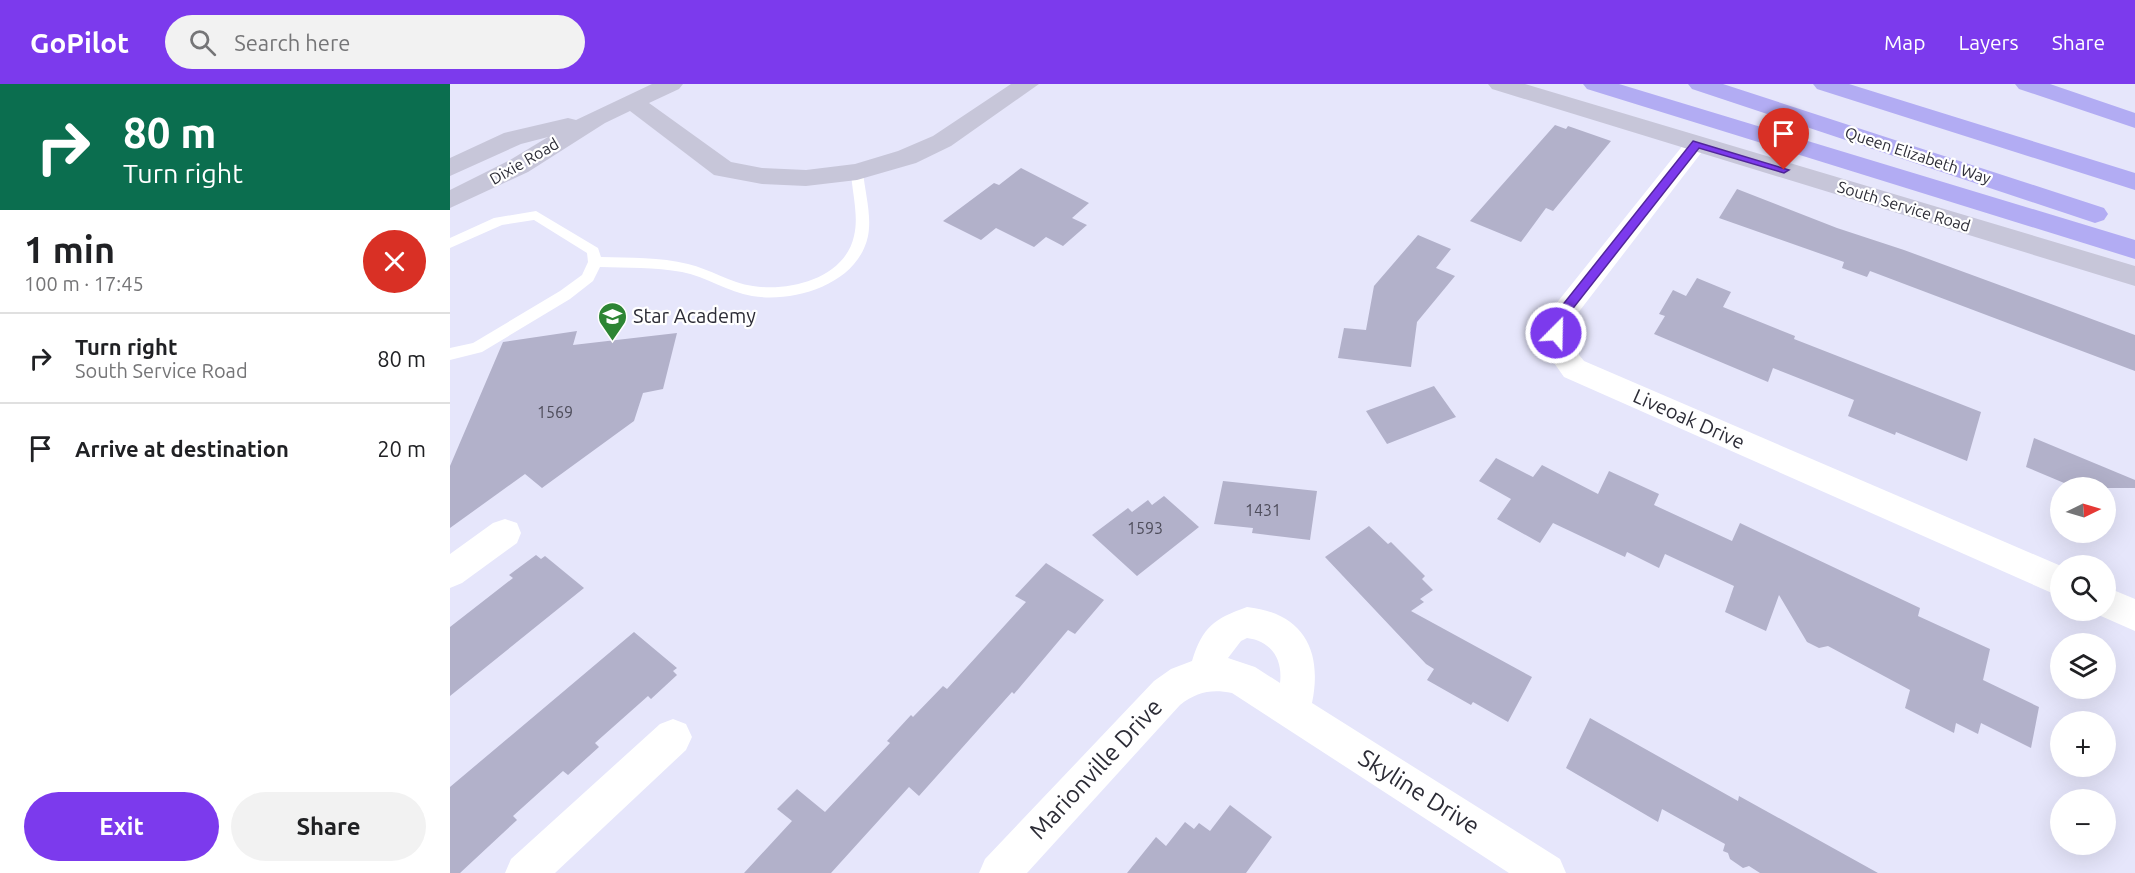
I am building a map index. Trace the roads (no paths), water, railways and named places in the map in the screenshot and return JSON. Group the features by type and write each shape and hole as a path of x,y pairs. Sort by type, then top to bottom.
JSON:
{"highway":[{"path":"1595,84 2135,250"},
{"name":"Queen Elizabeth Way","path":"1700,84 2135,227"},
{"path":"1824,84 2135,182"},
{"path":"2027,84 2135,121"}],"main road":[{"name":"Dixie Road","path":"450,200 519,166 596,118 671,84"},
{"path":"633,102 723,169 762,176 806,178 857,172 907,156 942,141 1027,84"},
{"name":"South Service Road","path":"1500,84 2135,276"},
{"name":"Dixie Road","path":"450,168 513,138 596,118"}],"street":[{"name":"Liveoak Drive","path":"1696,144 1557,320 1556,346 1574,369 2050,577"},
{"path":"450,573 505,533"},
{"path":"2116,606 2135,615"},
{"path":"1203,674 1213,647 1223,632 1246,623 1272,626 1290,642 1300,672 1299,692 1292,711"},
{"name":"Skyline Drive","path":"1203,674 1222,673 1242,679 1546,873"},
{"name":"Marionville Drive","path":"999,873 1167,693 1183,681 1203,674"},
{"path":"525,873 673,737"}],"lane":[{"path":"596,262 685,267 753,291 791,291 823,281 843,268 855,252 861,237 857,172"},
{"path":"450,243 499,221 536,215 593,250 596,262 588,278 565,295 477,348 450,354"}],"place":[{"name":"Star Academy","path":"612,342"}]}
